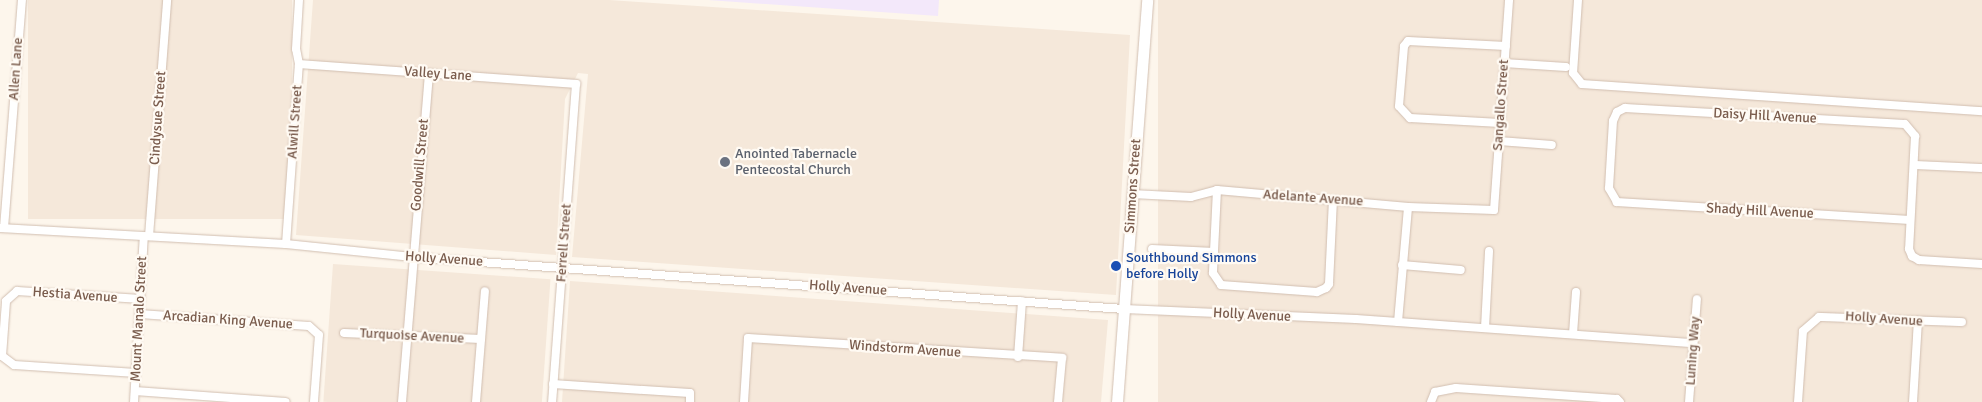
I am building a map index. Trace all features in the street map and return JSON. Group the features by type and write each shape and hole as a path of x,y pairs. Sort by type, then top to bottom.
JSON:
{"main road":[{"name":"Simmons Street","path":"1117,402 1147,0"}],"street":[{"name":"Allen Lane","path":"2,228 22,0"},
{"name":"Cindysue Street","path":"146,236 167,0"},
{"name":"Alwill Street","path":"286,244 300,64 296,49 300,0"},
{"name":"Sangallo Street","path":"1494,210 1508,0"},
{"path":"1578,0 1573,73 1582,84 1982,110"},
{"path":"1500,123 1410,118 1401,110 1404,46 1408,41 1506,46"},
{"path":"1504,63 1566,67"},
{"name":"Valley Lane","path":"300,64 576,84"},
{"name":"Goodwill Street","path":"402,402 428,73"},
{"name":"Ferrell Street","path":"552,402 576,84"},
{"name":"Daisy Hill Avenue","path":"1611,197 1609,188 1613,121 1617,112 1625,108 1905,124 1912,129 1915,136 1914,164"},
{"path":"1499,141 1552,146"},
{"path":"1982,168 1914,164 1909,249 1912,256 1919,260 1982,264"},
{"name":"Adelante Avenue","path":"1132,194 1192,197 1217,190 1408,206 1494,210"},
{"path":"1217,190 1212,273 1220,285 1318,292 1326,288 1329,284 1333,200"},
{"name":"Shady Hill Avenue","path":"1611,197 1621,203 1910,220"},
{"path":"1398,322 1408,206"},
{"name":"Holly Avenue","path":"2,228 286,244 412,258 563,267 1124,309 1398,322 1693,343"},
{"name":"Mount Manalo Street","path":"134,402 146,236"},
{"path":"1152,249 1214,252"},
{"path":"1485,328 1489,251"},
{"path":"1402,265 1460,270"},
{"name":"Hestia Avenue","path":"136,373 14,365 6,362 2,356 6,301 10,295 17,291 140,299"},
{"path":"476,402 485,292"},
{"path":"1573,334 1576,292"},
{"name":"Luning Way","path":"1689,402 1697,299"},
{"path":"1018,357 1022,301"},
{"name":"Arcadian King Avenue","path":"140,314 309,326 319,335 314,402"},
{"name":"Holly Avenue","path":"1798,402 1803,331 1808,324 1820,317 1831,315 1962,322"},
{"path":"1913,402 1918,321"},
{"name":"Turquoise Avenue","path":"344,333 481,339"},
{"name":"Windstorm Avenue","path":"744,402 748,338 1018,357 1062,358 1058,402"},
{"path":"553,384 690,393 690,402"},
{"path":"1431,402 1435,392 1456,388 1619,400"},
{"path":"135,391 286,402"}],"shaded area":[{"path":"28,0 292,0 292,219 28,219"},
{"path":"313,0 609,0 1130,35 1116,295 572,257 588,74 578,73 565,99 556,255 296,235"},
{"path":"708,0 939,0 938,16"},
{"path":"1158,0 1982,0 1982,402 1158,402"},
{"path":"333,264 550,279 542,402 323,402"},
{"path":"570,281 1108,320 1101,402 562,402"}],"place":[{"name":"Anointed Tabernacle Pentecostal Church","path":"725,162"},
{"name":"Southbound Simmons before Holly","path":"1116,266"}]}
